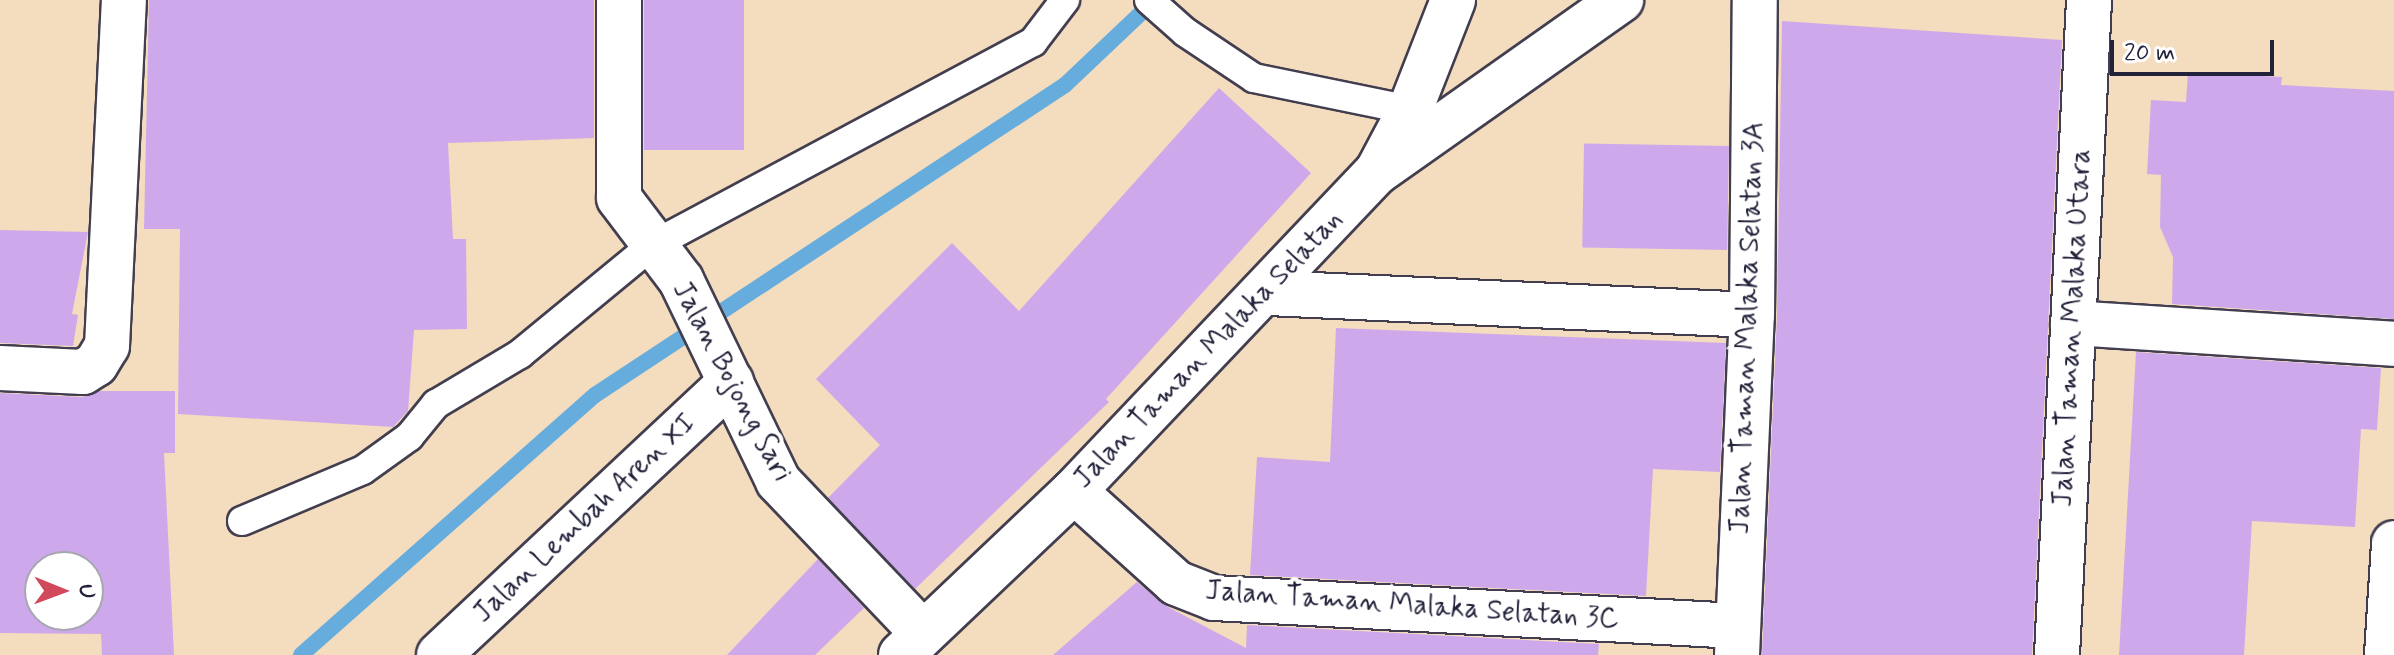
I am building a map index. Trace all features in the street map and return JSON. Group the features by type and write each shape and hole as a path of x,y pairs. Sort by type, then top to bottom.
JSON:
{"street":[{"path":"0,368 83,372 96,364 107,346 124,0"},
{"name":"Jalan Bojong Sari","path":"619,0 619,198 651,246 681,280 778,481 912,644"},
{"name":"Jalan Taman Malaka Selatan","path":"912,644 1074,491 1268,293 1377,172 1410,110 1453,0"},
{"path":"1377,172 1621,0"},
{"name":"Jalan Taman Malaka Selatan 3A","path":"1738,641 1752,315 1755,0"},
{"name":"Jalan Taman Malaka Utara","path":"2057,655 2089,0"},
{"path":"1268,293 1752,315"},
{"path":"2073,323 2394,344"},
{"name":"Jalan Lembah Aren XI","path":"439,655 727,371"},
{"name":"Jalan Taman Malaka Selatan 3C","path":"1074,491 1176,583 1214,598 1738,641"},
{"path":"2390,641 2394,543"}],"lane":[{"path":"242,521 363,470 409,437 436,404 520,354 651,246 1033,42 1065,0"},
{"path":"1149,0 1185,32 1254,78 1410,110"}],"building":[{"path":"149,0 594,0 594,138 448,143 453,239 466,239 467,329 414,330 408,411 393,427 178,414 180,229 144,229"},
{"path":"644,0 744,0 744,150 644,150"},
{"path":"1782,21 2062,40 2032,655 1762,655 1777,316"},
{"path":"2188,72 2282,77 2281,85 2394,91 2394,319 2172,304 2173,257 2160,227 2161,175 2147,174 2151,100 2186,102"},
{"path":"1219,88 1311,173 1106,399 1109,402 915,589 828,498 880,445 816,379 952,243 1019,311"},
{"path":"1584,143 1729,146 1727,250 1582,247"},
{"path":"0,230 88,232 72,314 78,315 73,346 0,343"},
{"path":"1336,328 1726,343 1720,472 1653,469 1646,596 1250,575 1257,457 1330,462"},
{"path":"2136,352 2381,368 2377,430 2361,429 2355,527 2252,521 2244,655 2119,655"},
{"path":"99,391 175,391 175,453 164,453 174,655 102,655 101,634 0,633 0,393 82,397"},
{"path":"818,559 864,608 815,655 727,655"},
{"path":"1137,582 1166,606 1246,648 1247,625 1599,644 1598,655 1053,655"}],"waterway":[{"path":"301,655 595,395 1065,85 1155,0"}]}
